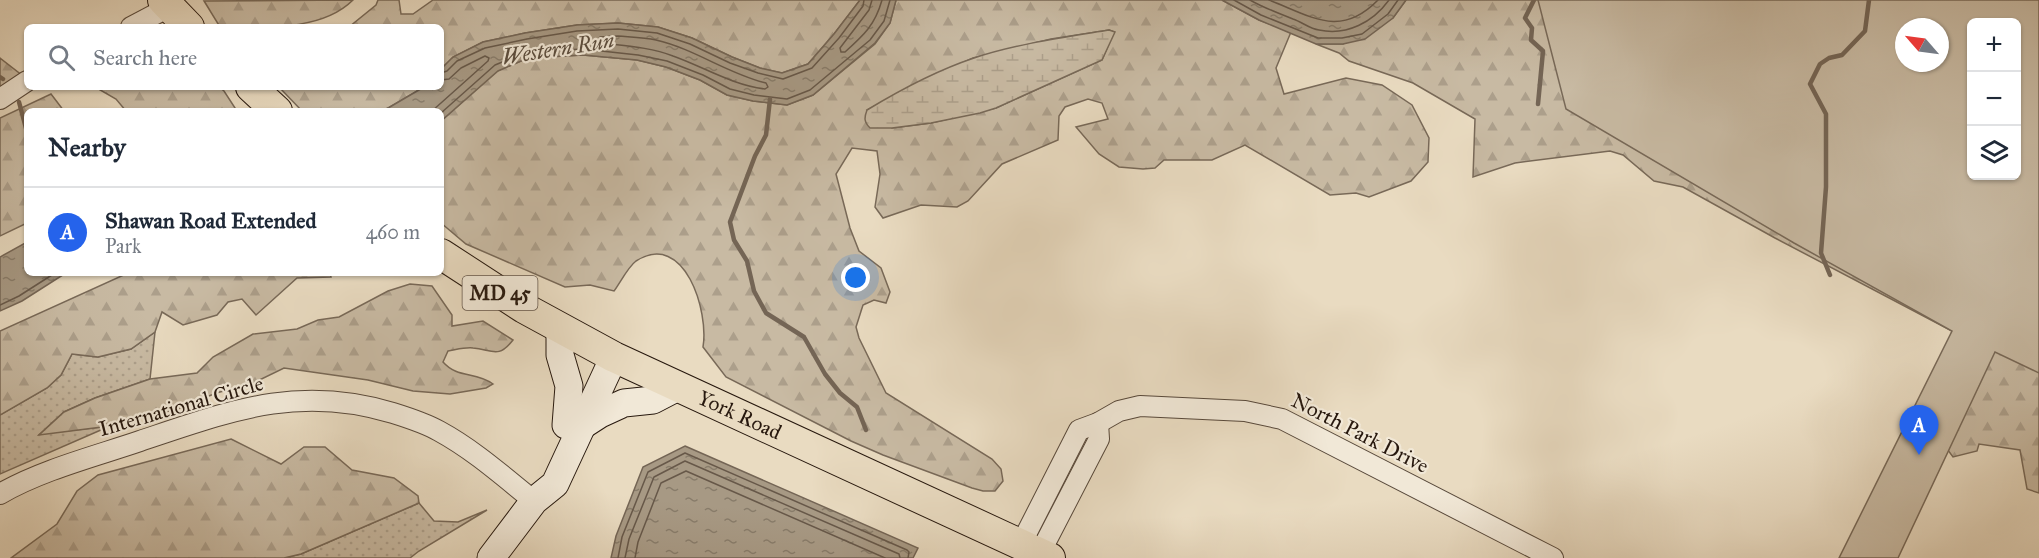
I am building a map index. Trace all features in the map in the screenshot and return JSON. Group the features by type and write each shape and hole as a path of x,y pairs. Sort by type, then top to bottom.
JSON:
{"main road":[{"path":"254,90 274,108"},
{"name":"York Road","path":"444,256 496,291 607,354 1037,552"},
{"path":"560,329 560,355 569,386 574,425"},
{"path":"491,558 534,501 542,476 574,425 607,354"},
{"path":"574,425 624,404 653,400 678,387"}],"street":[{"path":"139,24 173,11"},
{"path":"0,99 24,83"},
{"name":"International Circle","path":"0,494 55,470 196,422 270,403 313,400 345,402 374,408 438,430 471,452 534,501"},
{"name":"North Park Drive","path":"1037,552 1099,439 1098,423 1119,411 1140,406 1245,411 1271,415 1293,424 1553,558"}],"green space":[{"path":"353,0 325,18 302,24 218,24 204,1"},
{"path":"378,0 399,0 401,14 413,14 433,0 860,0 808,64 782,73 760,68 692,38 658,27 618,23 577,25 483,42 453,57 444,66 444,24 353,24 376,5"},
{"path":"896,0 1222,0 1259,20 1291,32 1276,68 1284,94 1346,78 1382,85 1412,105 1429,138 1428,162 1411,181 1369,197 1356,193 1330,195 1245,145 1212,160 1164,160 1155,168 1143,169 1119,167 1099,154 1076,127 1108,119 1102,103 1088,99 1065,107 1059,116 1058,140 1002,164 968,201 957,207 921,205 883,218 875,207 880,174 877,151 852,148 836,174 850,228 859,251 881,268 890,292 886,303 874,300 863,305 856,327 859,338 886,393 992,459 1001,469 1003,481 995,491 972,488 883,455 726,377 703,347 702,314 690,279 680,265 668,256 653,254 636,261 614,291 590,285 565,287 466,244 444,226 444,118 497,71 528,58 583,55 637,60 666,67 700,80 727,95 787,105 813,95 875,44 890,23","holes":["1109,30 1114,32 1102,60 996,108 931,123 892,128 867,110 924,80 973,58 1051,39"]},
{"path":"1406,0 2039,0 2039,493 2027,489 2020,450 1979,444 1977,451 1953,457 1930,426 1952,331 1683,187 1654,181 1623,155 1610,151 1515,163 1473,177 1475,119 1413,83 1349,61 1339,53 1316,44 1343,44 1393,18"},
{"path":"1538,0 2039,0 2039,373 1995,352 1898,558 1839,558 1952,331 1794,243 1566,109"},
{"path":"1109,30 1115,32 1102,60 996,108 931,123 892,128 870,128 866,122 867,110 919,81 960,63 1023,45"},
{"path":"0,58 23,76 0,92"},
{"path":"100,90 223,90 235,108 124,108 116,99"},
{"path":"282,90 419,90 388,108 299,108"},
{"path":"51,94 62,108 24,108 24,224 0,236 0,118"},
{"path":"121,276 331,277 297,278 256,315 242,299 228,302 217,315 183,325 162,312 155,332 131,349 98,357 72,354 61,375 47,388 0,415 0,331"},
{"path":"410,284 432,286 452,315 452,326 483,321 513,340 503,350 495,352 470,348 448,351 443,362 455,371 480,377 493,384 486,388 450,394 413,391 368,380 284,368 251,384 216,393 181,408 110,426 39,435 64,412 95,398 150,379 197,373 213,357 253,334 297,329 318,320 339,317 388,291"},
{"path":"155,332 150,379 95,398 64,412 40,434 110,426 0,474 0,415 47,388 61,375 72,354 98,357 131,349"},
{"path":"231,439 281,464 304,447 325,447 352,470 394,478 418,496 419,503 301,554 284,558 11,558 57,524 77,491 98,475"},
{"path":"419,503 434,521 458,522 487,510 410,558 284,558 301,554"}],"water":[{"name":"Western Run","path":"860,0 896,0 890,23 875,43 813,95 787,105 727,95 700,80 666,67 637,60 583,55 528,58 498,71 444,118 444,108 388,108 419,90 444,90 444,66 453,57 483,42 525,33 577,25 618,23 658,27 692,38 760,68 782,73 808,64"},
{"path":"1222,0 1406,0 1393,18 1365,39 1343,44 1316,44 1259,20"},
{"path":"24,244 24,276 61,276 22,301 0,311 0,257"},
{"path":"685,446 918,548 913,558 611,558 616,536 643,467"}],"waterway":[{"path":"1534,0 1525,18 1532,28 1531,40 1543,51 1538,104"},
{"path":"1830,275 1821,253 1826,187 1826,114 1810,84 1820,64 1829,58 1842,55 1865,31 1869,0"},
{"path":"770,99 766,135 755,156 730,222 734,240 747,261 754,291 766,313 804,337 825,374 840,393 857,407 866,430"},
{"path":"19,102 24,121"}],"place":[{"name":"Shawan Road Extended","path":"1919,455"}]}
